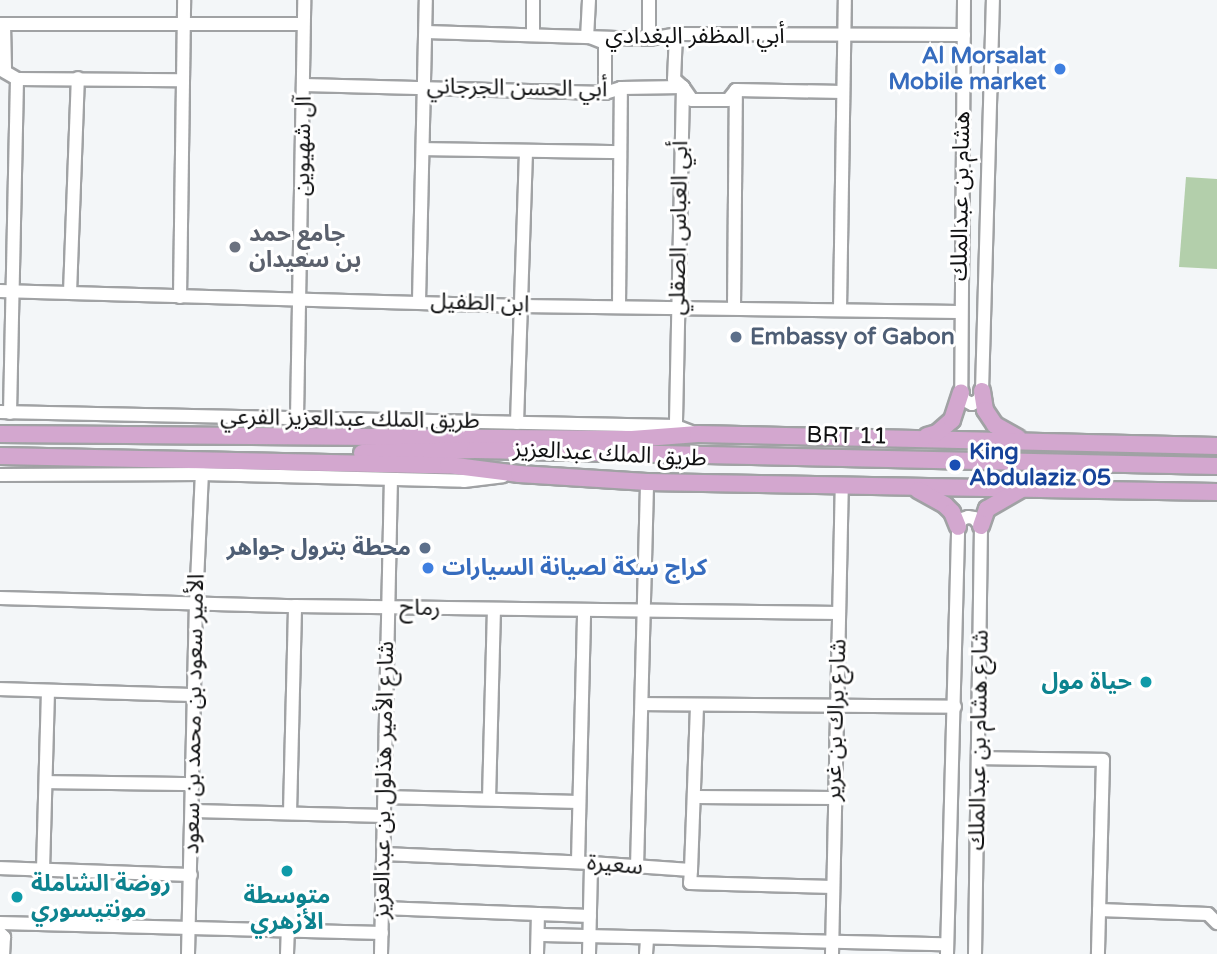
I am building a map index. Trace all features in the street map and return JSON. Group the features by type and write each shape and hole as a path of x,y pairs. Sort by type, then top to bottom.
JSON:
{"main road":[{"path":"982,391 985,410 995,425 1024,440"},
{"path":"916,439 937,433 952,420 961,392"},
{"name":"طريق الملك عبدالعزيز","path":"0,434 632,439 698,434 1217,446"},
{"name":"BRT 11","path":"369,436 390,445 475,450 1217,466"},
{"name":"BRT 11","path":"311,460 372,452 475,450"},
{"name":"طريق الملك عبدالعزيز","path":"0,456 311,460 448,465 519,474 647,482 1217,492"},
{"path":"912,487 945,505 958,527"},
{"path":"981,526 987,509 1025,487"}],"street":[{"path":"180,297 180,80 184,0"},
{"name":"آل شهيوين","path":"297,418 304,0"},
{"path":"419,302 426,0"},
{"path":"533,0 533,35"},
{"path":"589,0 587,36 606,43 606,93"},
{"path":"649,0 649,39"},
{"path":"840,309 845,0"},
{"name":"هشام بن عبدالملك","path":"961,392 959,312 964,0"},
{"name":"هشام بن عبدالملك","path":"982,391 993,0"},
{"path":"180,80 18,79 2,69 2,24 303,24"},
{"name":"أبي المظفر البغدادي","path":"426,32 649,39 676,34 964,35"},
{"name":"أبي العباس الصقلي","path":"676,34 674,79 683,87 676,426"},
{"path":"70,293 78,78"},
{"path":"5,412 13,303 5,291 18,79"},
{"name":"أبي الحسن الجرجاني","path":"304,85 606,93 621,88 683,87 692,100 728,100 737,90 843,92"},
{"path":"619,304 621,88"},
{"path":"734,308 737,90"},
{"path":"424,149 620,152"},
{"path":"517,424 526,152"},
{"name":"ابن الطفيل","path":"5,291 521,306 619,304 959,312"},
{"path":"961,392 964,400 972,404 979,400 982,391"},
{"name":"طريق الملك عبدالعزيز الفرعي","path":"5,412 676,426 698,434"},
{"path":"0,475 202,474 464,481 519,474"},
{"name":"الأمير سعود بن محمد بن سعود","path":"188,954 194,811 196,604 202,474"},
{"name":"شارع الأمير هذلول بن عبدالعزيز","path":"381,954 386,797 386,607 391,480"},
{"path":"637,867 647,482"},
{"name":"شارع براك بن غرير","path":"832,948 842,486"},
{"path":"958,527 962,519 968,517 974,518 981,526"},
{"name":"شارع هشام بن عبدالملك","path":"975,954 981,526"},
{"name":"شارع هشام بن عبدالملك","path":"947,949 958,527"},
{"name":"رماح","path":"0,598 494,610 839,613"},
{"path":"290,813 295,606"},
{"path":"489,799 494,610"},
{"path":"584,611 579,802 590,916 589,954"},
{"path":"0,689 194,695"},
{"path":"43,870 48,692"},
{"path":"642,704 838,708 955,707"},
{"path":"691,870 698,706"},
{"path":"979,758 1103,760 1098,954"},
{"path":"46,782 194,784"},
{"path":"386,797 579,802"},
{"path":"694,797 834,797"},
{"path":"194,811 385,816"},
{"name":"سعيرة","path":"384,854 584,862 691,870 690,883 833,887"},
{"path":"0,868 191,875"},
{"path":"382,908 590,916"},
{"path":"1099,910 1208,914 1217,923"},
{"path":"537,954 538,914"},
{"path":"0,923 382,933"},
{"path":"287,954 288,929"},
{"path":"0,933 4,937 3,954"},
{"path":"538,935 832,948 947,949"},
{"path":"646,954 647,938"}],"green space":[{"path":"1186,177 1217,179 1217,269 1179,267"}],"place":[{"name":"Al Morsalat Mobile market","path":"1060,69"},
{"name":"جامع حمد بن سعيدان","path":"235,247"},
{"name":"Embassy of Gabon","path":"736,337"},
{"name":"King Abdulaziz 05","path":"955,465"},
{"name":"محطة بترول جواهر","path":"425,548"},
{"name":"كراج سكة لصيانة السيارات","path":"428,568"},
{"name":"حياة مول","path":"1146,682"},
{"name":"متوسطة الأزهري","path":"287,871"},
{"name":"روضة الشاملة مونتيسوري","path":"17,897"}]}
